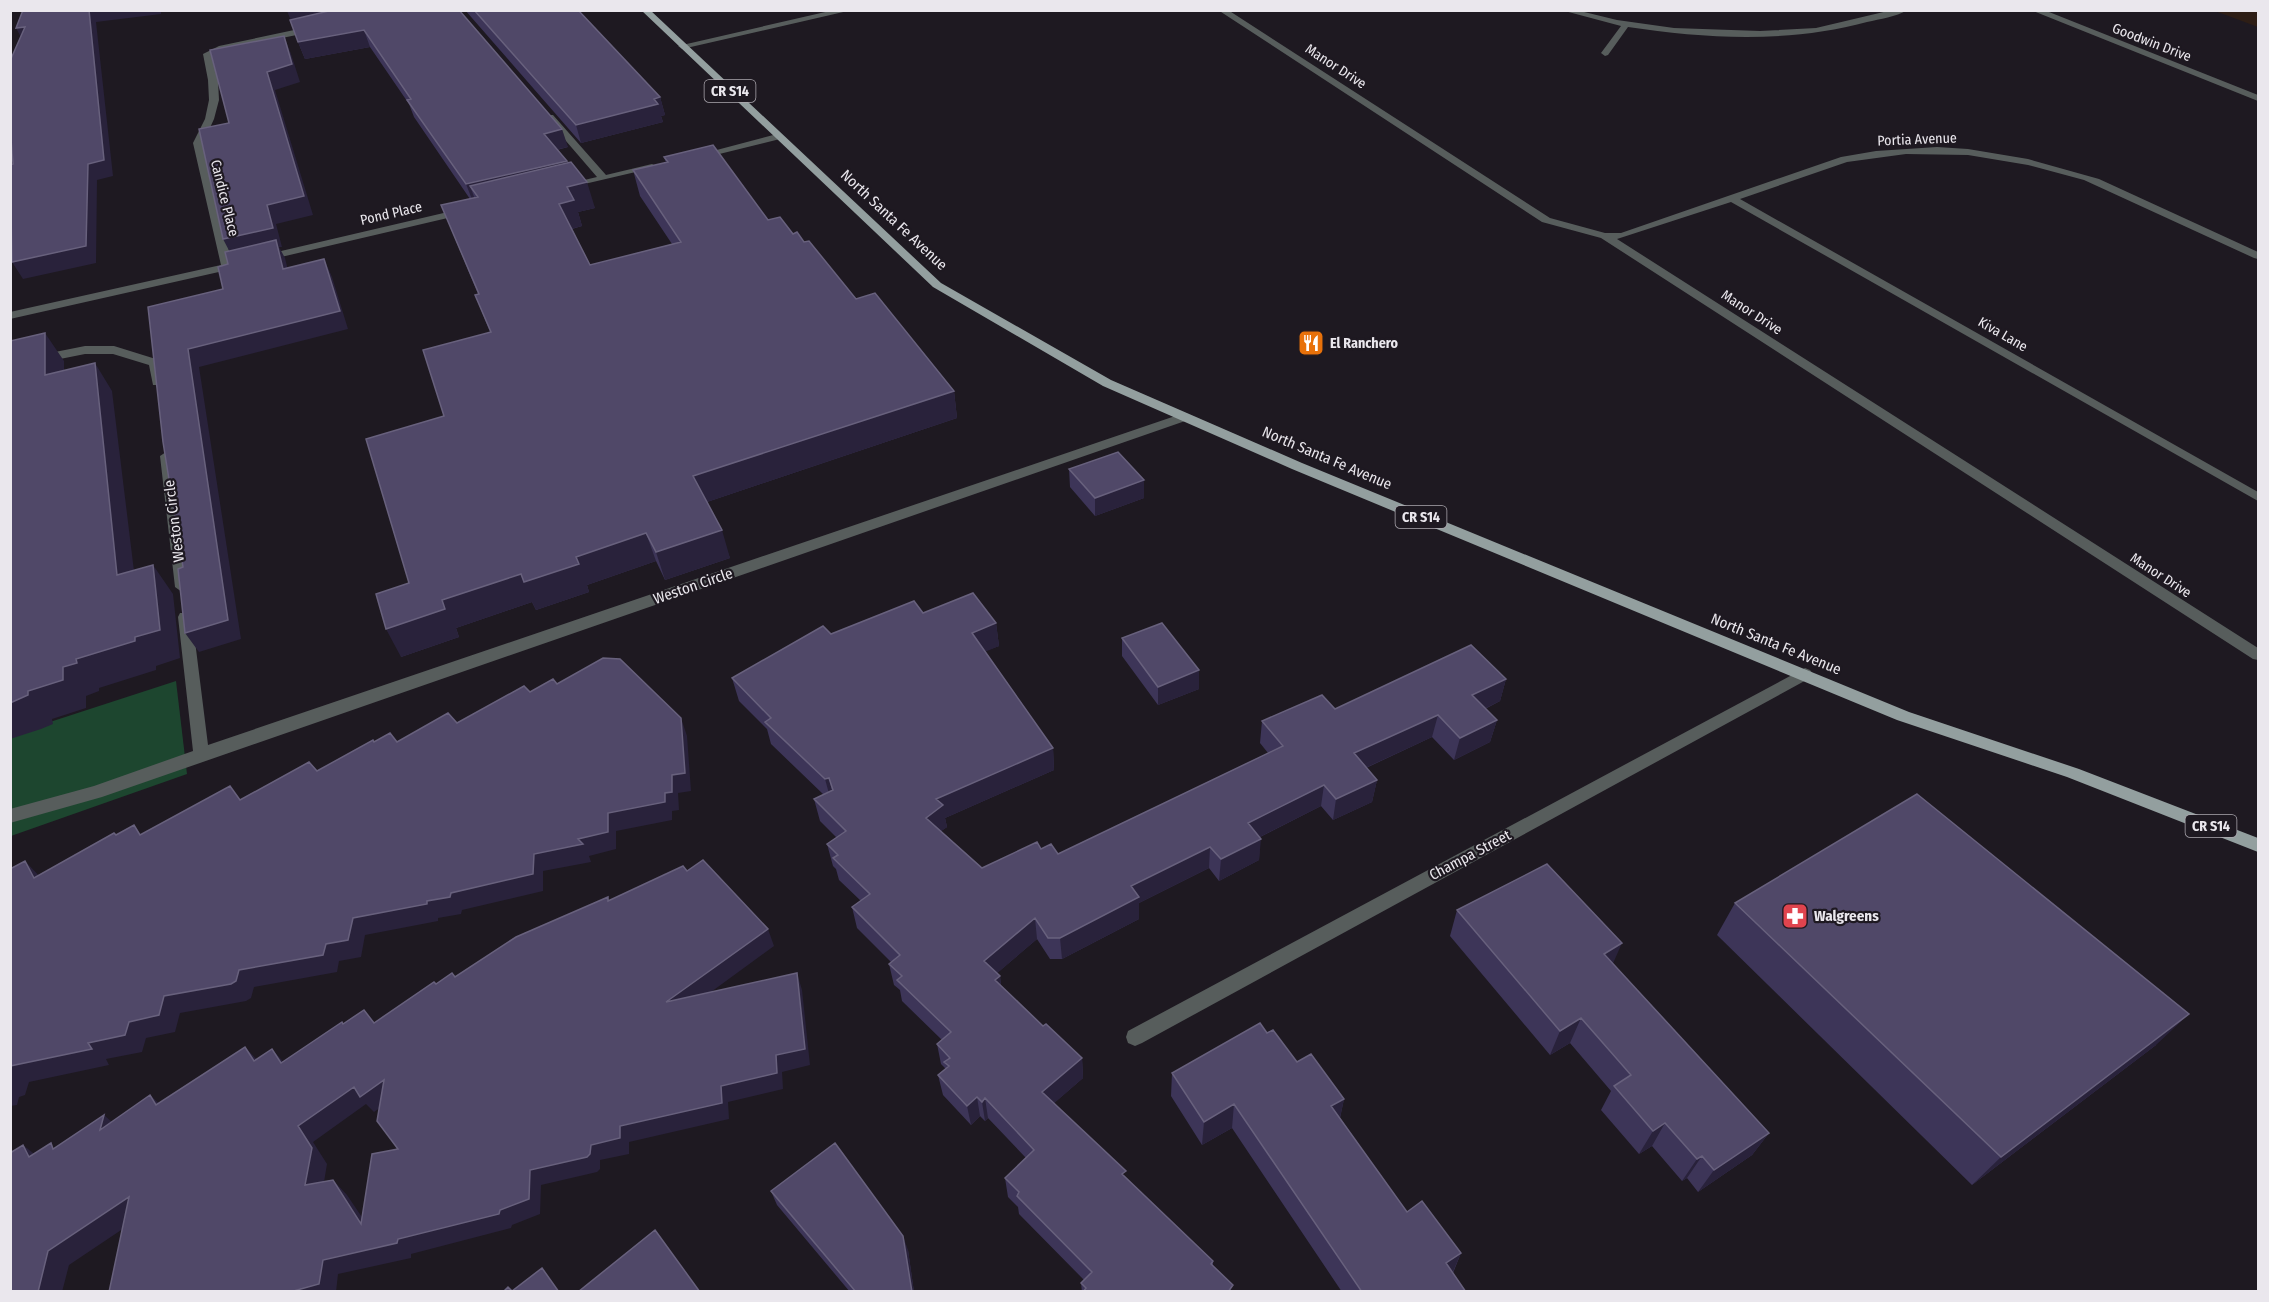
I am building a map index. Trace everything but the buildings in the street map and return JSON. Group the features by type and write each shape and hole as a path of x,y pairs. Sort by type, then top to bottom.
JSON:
{"main road":[{"name":"North Santa Fe Avenue","path":"645,10 777,137 937,285 1107,382 1184,417 1636,608 1805,674 1903,716 2073,773 2259,845"}],"street":[{"path":"682,46 848,10"},
{"name":"Manor Drive","path":"1222,10 1546,220 1605,236 2259,655"},
{"path":"1565,10 1626,24 1708,32 1788,33 1851,24 1903,10"},
{"name":"Goodwin Drive","path":"2036,10 2259,98"},
{"path":"1605,52 1626,24"},
{"name":"Candice Place","path":"227,267 198,143 213,116 215,84 207,54 222,48 324,27"},
{"path":"542,108 603,178"},
{"path":"685,159 777,137"},
{"name":"Portia Avenue","path":"1605,236 1623,236 1845,159 1876,153 1931,149 1962,150 2031,162 2090,179 2259,256"},
{"path":"558,189 662,164"},
{"name":"Kiva Lane","path":"1732,198 2259,497"},
{"name":"Pond Place","path":"10,316 479,208"},
{"path":"10,365 85,350 114,350 155,363 159,397"},
{"name":"Weston Circle","path":"10,816 96,792 1184,417"},
{"name":"Weston Circle","path":"164,441 201,754"},
{"name":"Champa Street","path":"1135,1037 1805,674"}],"shaded area":[{"path":"2215,11 2258,11 2258,27"}],"green space":[{"path":"176,681 187,774 11,836 10,735"}],"place":[{"name":"El Ranchero","path":"1311,343"},
{"name":"Walgreens","path":"1795,916"}]}
